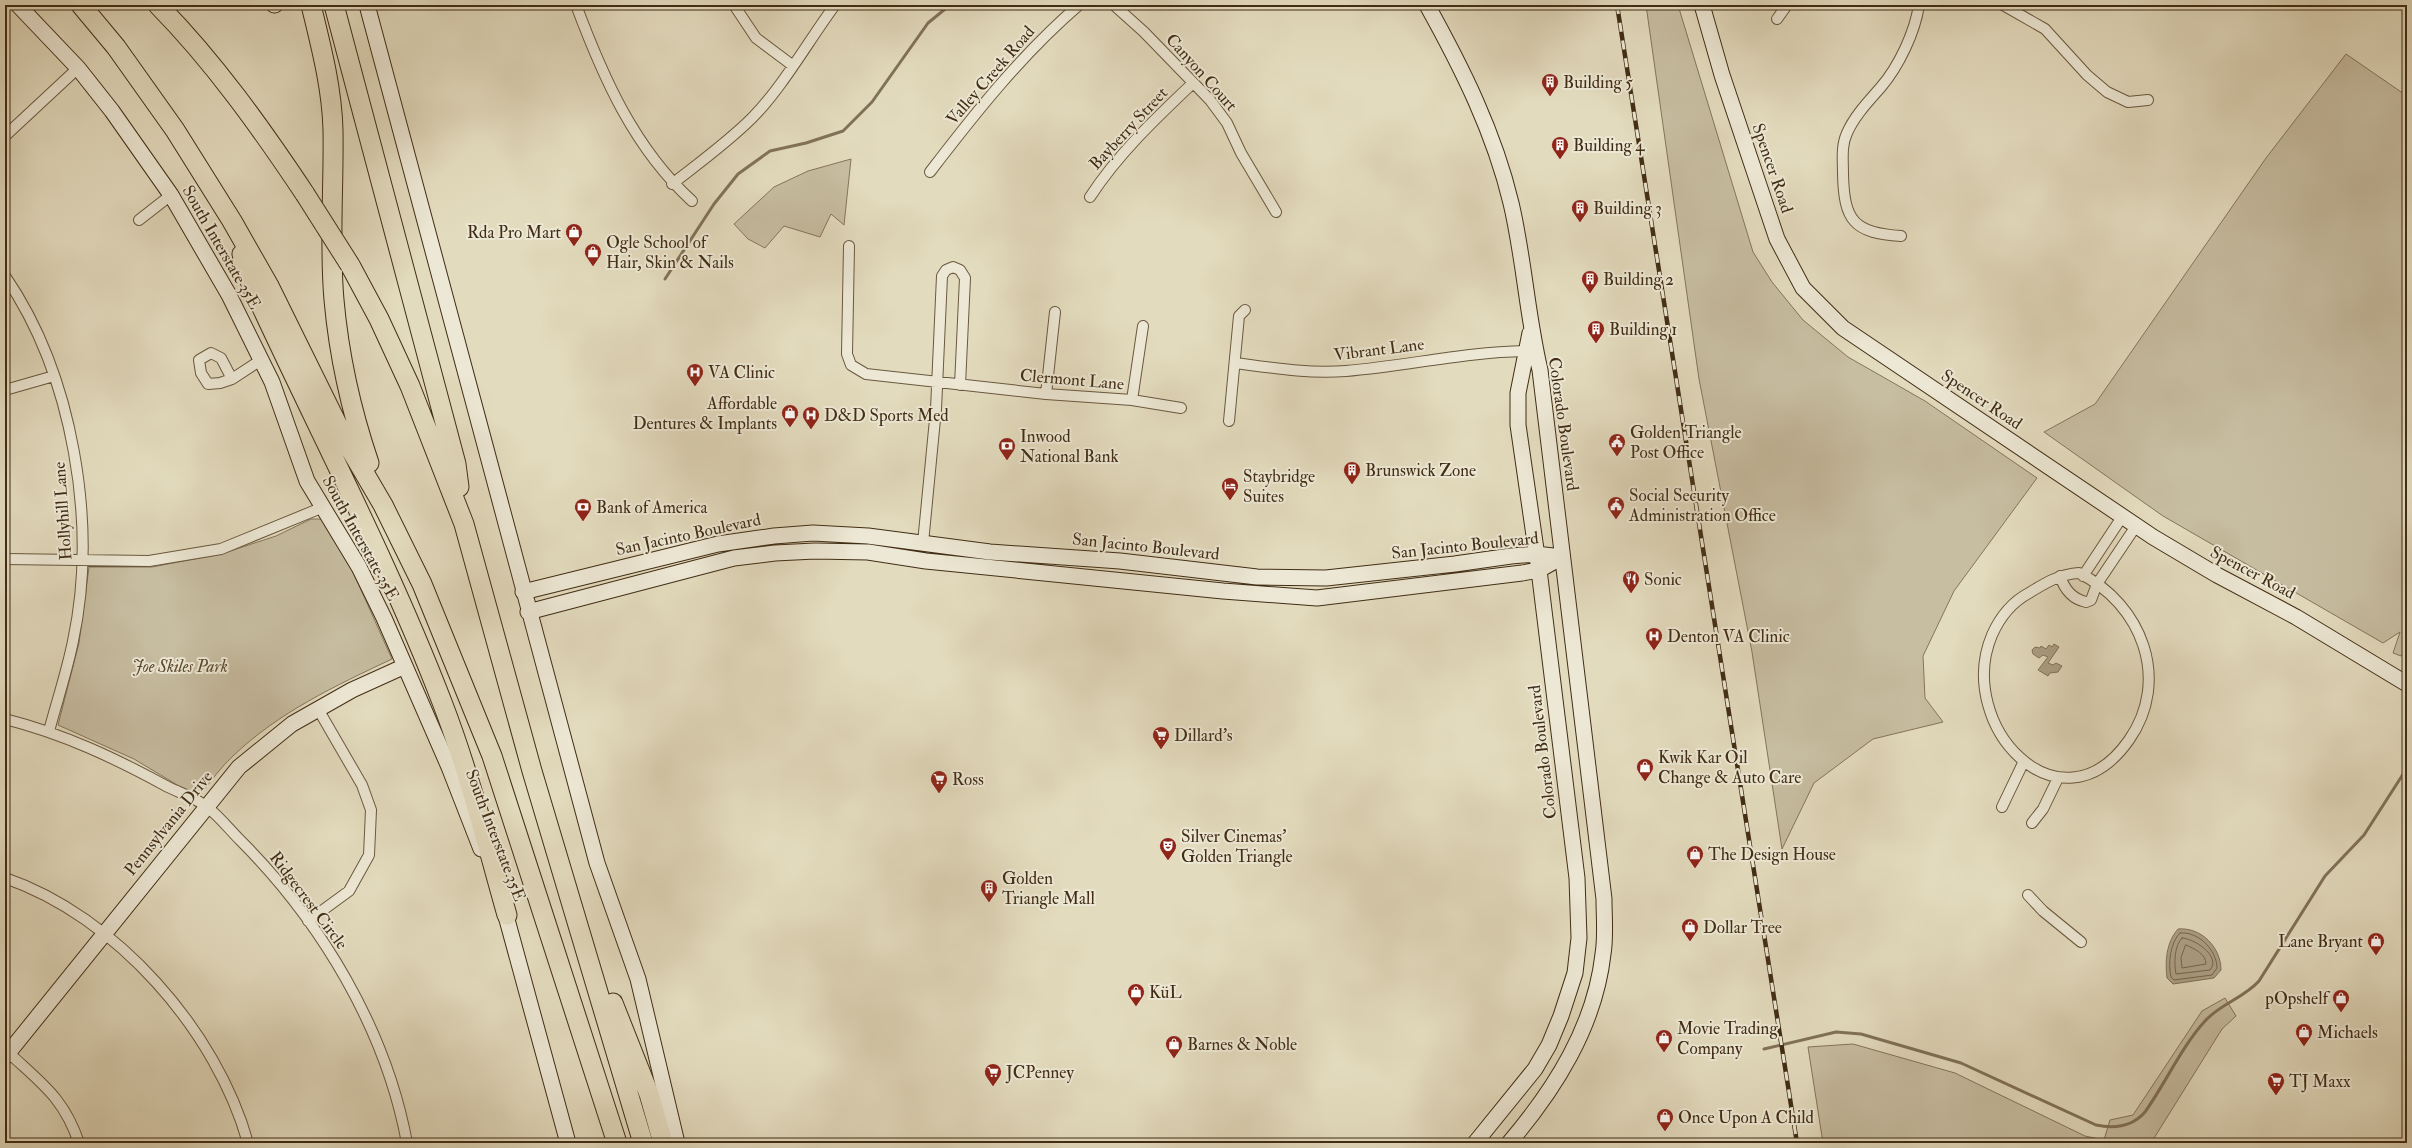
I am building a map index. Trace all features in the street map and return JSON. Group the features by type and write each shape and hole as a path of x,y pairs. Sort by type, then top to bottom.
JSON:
{"highway":[{"path":"81,5 116,47 175,130 232,221 270,286 346,440 383,505 422,584 492,756 617,1143"},
{"path":"158,5 216,71 261,128 305,194 350,265 380,319 410,386 464,524 532,771 570,893 643,1143"},
{"path":"311,5 326,68 333,129 332,258 334,300 341,357 358,432 383,505"},
{"path":"334,5 456,464 464,524"},
{"path":"232,221 251,284 395,589 442,703 473,789 507,916"},
{"path":"570,893 649,1094 663,1143"}],"main road":[{"name":"South Interstate 35E","path":"18,5 78,68 112,111 171,195 229,295 272,382 303,473 321,508 359,567 405,666 449,767 507,916 568,1143"},
{"path":"367,5 528,612 597,863 638,979 677,1143"},
{"name":"Colorado Boulevard","path":"1427,5 1464,73 1497,151 1511,202 1520,247 1530,330 1540,370 1562,557 1598,834 1604,899 1604,954 1596,993 1589,1014 1572,1056 1551,1088 1509,1143"},
{"name":"Spencer Road","path":"1702,5 1722,76 1777,239 1803,288 1843,328 2136,526 2217,575 2303,621 2407,684"},
{"name":"Colorado Boulevard","path":"1475,1143 1532,1073 1549,1045 1561,1016 1575,973 1579,938 1577,878 1523,446 1518,425 1518,393 1530,330"},
{"name":"San Jacinto Boulevard","path":"523,592 718,544 774,536 814,533 868,536 943,546 1257,577 1326,578 1536,554 1562,557"},
{"path":"774,536 775,553"},
{"path":"923,543 926,561"},
{"path":"941,562 943,546"},
{"name":"San Jacinto Boulevard","path":"528,612 714,563 775,553 868,552 926,561 1270,595 1317,598 1422,586 1539,570 1562,557"},
{"path":"1155,583 1156,566"},
{"path":"1412,569 1422,586"},
{"path":"1406,588 1412,569"},
{"name":"Pennsylvania Drive","path":"7,1055 206,806 239,767 292,724 352,690 405,666"},
{"path":"1532,1073 1551,1088"}],"street":[{"path":"576,5 598,64 617,104 672,184 692,202"},
{"path":"734,5 756,38 792,65"},
{"path":"672,184 722,145 752,117 835,5"},
{"name":"Valley Creek Road","path":"930,172 1006,77 1079,5"},
{"name":"Canyon Court","path":"1114,5 1144,32 1210,100 1227,123 1241,153 1276,212"},
{"path":"1778,19 1786,5"},
{"path":"1901,236 1882,234 1860,226 1849,215 1844,188 1842,147 1847,132 1862,107 1882,86 1900,56 1912,30 1919,5"},
{"path":"2003,5 2046,30 2087,75 2107,92 2128,102 2148,100"},
{"path":"5,136 78,68"},
{"name":"Bayberry Street","path":"1090,197 1108,170 1160,114 1193,83"},
{"path":"138,220 171,195"},
{"name":"Clermont Lane","path":"849,246 847,354 851,365 866,374 1046,394 1132,400 1181,408"},
{"path":"923,543 938,382 942,276 946,270 953,267 960,270 965,278 960,385"},
{"name":"Hollyhill Lane","path":"5,276 31,320 54,376 78,470 83,561 73,640 49,731"},
{"path":"1229,421 1236,363 1239,316 1245,310"},
{"path":"1046,394 1055,312"},
{"path":"1132,400 1144,326"},
{"name":"Vibrant Lane","path":"1236,363 1302,372 1344,371 1500,351 1525,351"},
{"path":"232,379 261,360"},
{"path":"5,390 54,376"},
{"path":"5,558 83,561 149,561 221,549 321,508"},
{"path":"2083,576 2122,517"},
{"path":"2060,576 2064,586 2080,601 2086,602 2091,600 2097,584 2136,526"},
{"path":"2079,573 2083,576 2097,584 2120,604 2140,636 2150,667 2148,698 2135,731 2114,760 2084,775 2058,778 2042,772 2024,761 2004,738 1990,714 1984,683 1985,653 1994,630 2008,610 2023,596 2060,576 2079,573"},
{"path":"308,921 348,891 369,855 371,810 362,785 318,709"},
{"name":"Ridgecrest Circle","path":"5,720 49,731 100,751 206,806 269,869 308,921 341,971 364,1012 388,1075 407,1143"},
{"path":"2002,807 2024,761"},
{"path":"2032,823 2043,809 2058,778"},
{"path":"5,878 37,891 104,933 161,986 180,1010 226,1086 242,1122 248,1143"},
{"path":"2028,895 2043,911 2081,942"},
{"path":"7,1055 55,1096 72,1122 80,1143"}],"green space":[{"path":"1646,5 1678,5 1753,252 1772,282 1803,320 1848,357 1925,401 2037,478 1954,591 1923,656 1925,698 1943,722 1873,739 1814,783 1782,849 1752,652 1699,379"},
{"path":"2346,54 2407,96 2407,646 2401,656 2393,653 2400,632 2383,643 2163,516 2044,432 2095,404 2266,158"},
{"path":"851,159 844,225 831,214 820,237 784,226 765,248 748,239 734,224 774,187 808,171"},
{"name":"Joe Skiles Park","path":"311,519 322,519 353,572 392,659 308,701 269,726 229,760 201,794 189,792 134,759 58,725 79,643 89,567 152,567 221,554 276,536"},
{"path":"2225,998 2236,1016 2222,1029 2151,1143 1823,1143 1808,1047 1853,1044 1955,1073 2085,1136 2104,1140 2110,1120 2133,1115 2202,1011"}],"water":[{"path":"2054,644 2059,647 2048,663 2053,665 2056,663 2062,666 2058,672 2050,673 2048,676 2038,670 2048,657 2043,655 2039,658 2033,654 2032,650 2035,647 2040,648 2041,646 2046,649 2049,645 2052,647"},
{"path":"2178,929 2195,931 2208,940 2214,947 2218,954 2221,970 2214,978 2173,984 2167,978 2167,952 2171,940"}],"waterway":[{"path":"665,279 714,204 738,174 770,151 806,143 843,131 872,102 928,23 950,5"},
{"path":"1764,1049 1836,1032 1861,1034 1961,1063 2096,1125 2116,1127 2129,1124 2145,1112 2181,1053 2205,1021 2211,1015 2246,992 2259,981 2325,876 2364,835 2407,768"}],"railway":[{"path":"1617,5 1797,1143"}],"place":[{"name":"Building 5","path":"1550,97"},
{"name":"Building 4","path":"1560,160"},
{"name":"Building 3","path":"1580,223"},
{"name":"Rda Pro Mart","path":"574,247"},
{"name":"Ogle School of Hair, Skin & Nails","path":"593,267"},
{"name":"Building 2","path":"1590,294"},
{"name":"Building 1","path":"1596,344"},
{"name":"VA Clinic","path":"695,387"},
{"name":"Affordable Dentures & Implants","path":"790,428"},
{"name":"D&D Sports Med","path":"811,430"},
{"name":"Golden Triangle Post Office","path":"1617,457"},
{"name":"Inwood National Bank","path":"1007,461"},
{"name":"Brunswick Zone","path":"1352,485"},
{"name":"Staybridge Suites","path":"1230,501"},
{"name":"Social Security Administration Office","path":"1616,520"},
{"name":"Bank of America","path":"583,522"},
{"name":"Sonic","path":"1631,594"},
{"name":"Denton VA Clinic","path":"1654,651"},
{"name":"Dillard's","path":"1161,750"},
{"name":"Kwik Kar Oil Change & Auto Care","path":"1645,782"},
{"name":"Ross","path":"939,794"},
{"name":"Silver Cinemas' Golden Triangle","path":"1168,861"},
{"name":"The Design House","path":"1695,869"},
{"name":"Golden Triangle Mall","path":"989,903"},
{"name":"Dollar Tree","path":"1690,942"},
{"name":"Lane Bryant","path":"2376,956"},
{"name":"KüL","path":"1136,1007"},
{"name":"pOpshelf","path":"2341,1013"},
{"name":"Michaels","path":"2304,1047"},
{"name":"Movie Trading Company","path":"1664,1053"},
{"name":"Barnes & Noble","path":"1174,1059"},
{"name":"JCPenney","path":"993,1087"},
{"name":"TJ Maxx","path":"2276,1096"},
{"name":"Once Upon A Child","path":"1665,1132"}]}
